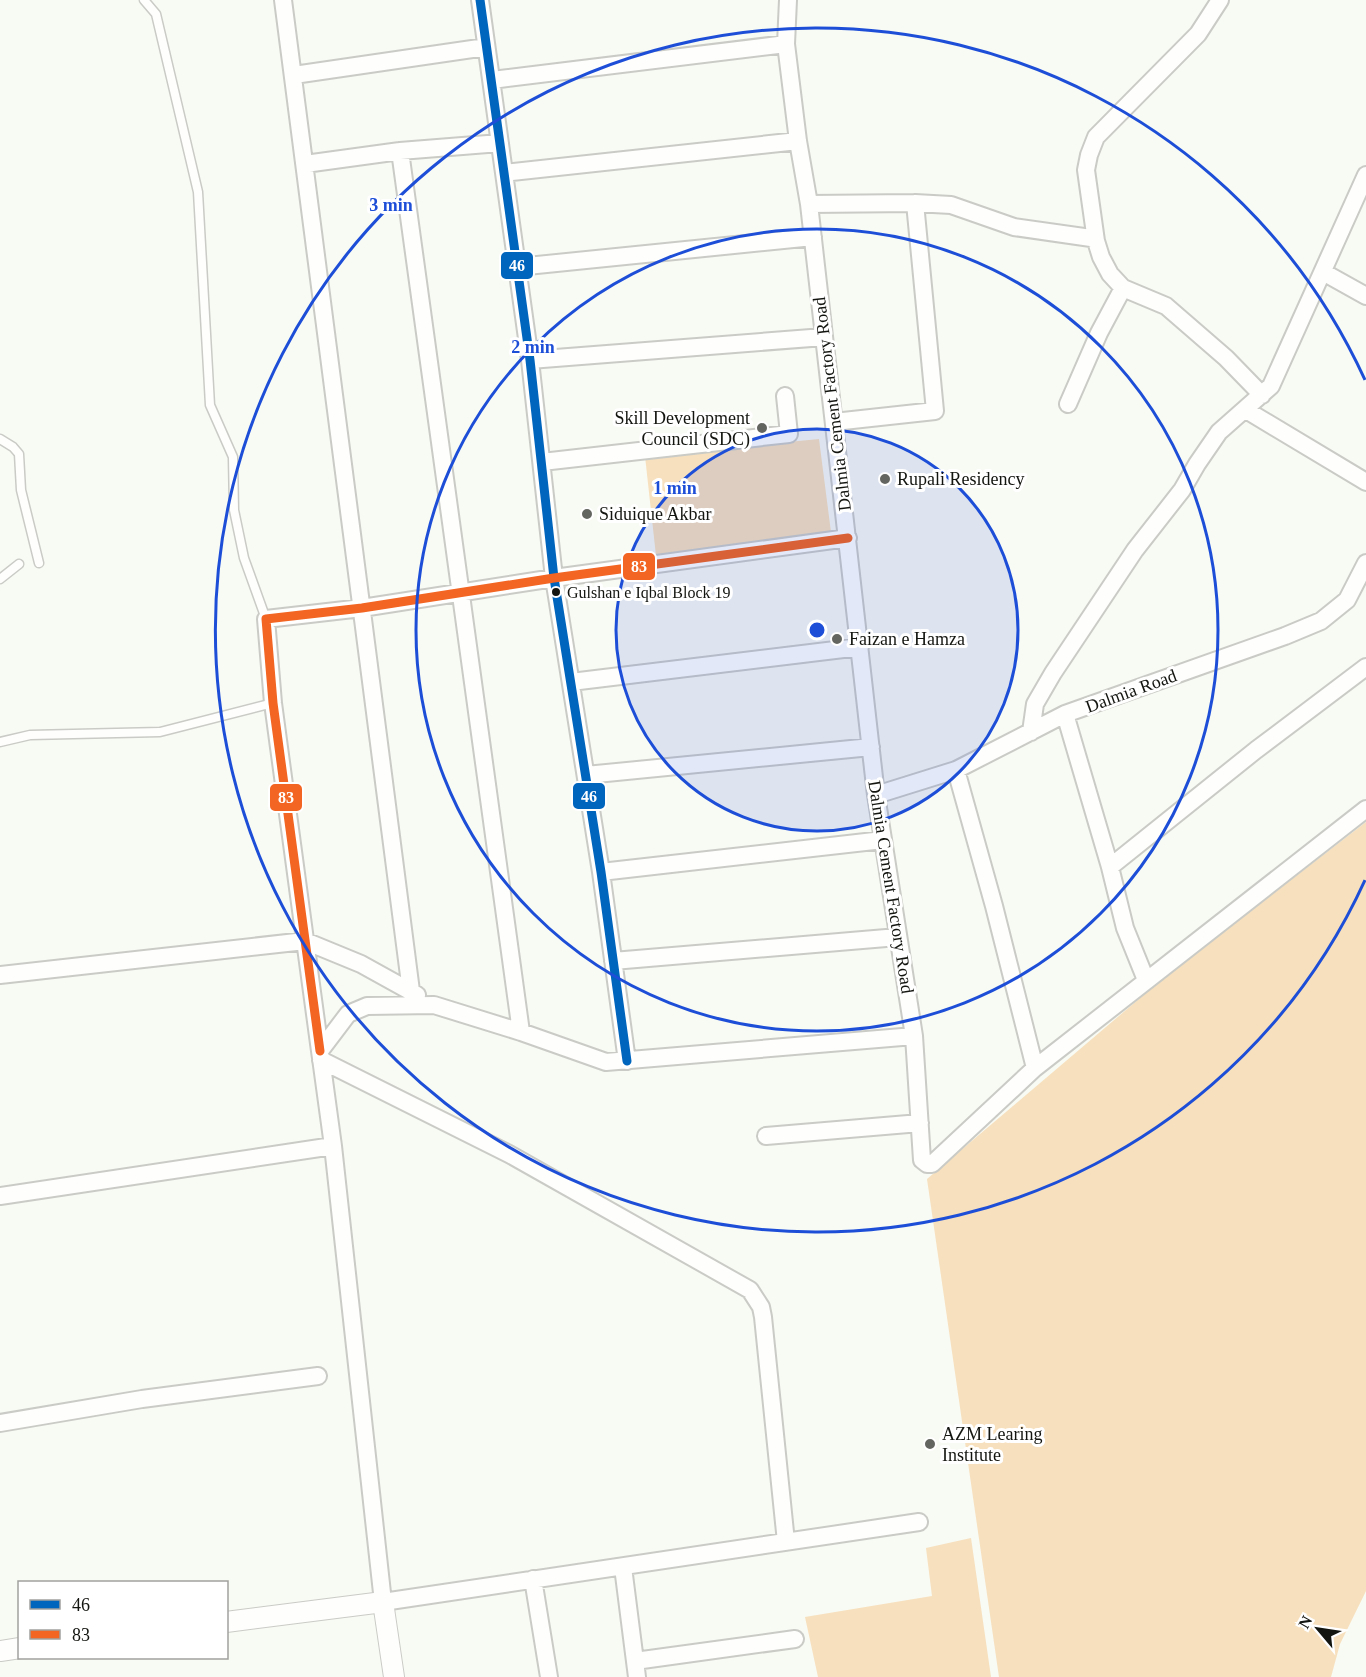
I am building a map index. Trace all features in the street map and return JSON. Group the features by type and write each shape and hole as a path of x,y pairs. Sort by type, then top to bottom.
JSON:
{"street":[{"path":"283,0 411,991"},
{"path":"480,0 531,360 554,578 601,872 627,1061"},
{"name":"Dalmia Cement Factory Road","path":"788,0 786,44 813,237 876,795 914,1036 922,1160 927,1164 932,1164 1035,1068"},
{"path":"1220,0 1198,34 1096,138 1086,170 1096,241 1110,274 1123,288 1166,306 1226,358 1262,395"},
{"path":"492,80 786,44"},
{"path":"294,75 486,46"},
{"path":"504,173 798,141"},
{"path":"305,164 400,151 500,143"},
{"path":"400,151 521,1032"},
{"path":"1030,732 1035,704 1135,550 1182,490 1219,432 1262,395 1278,375 1366,175"},
{"path":"834,422 935,411 915,203"},
{"path":"809,204 951,205 1014,227 1079,236 1096,241"},
{"path":"517,267 813,237"},
{"path":"1323,272 1366,296"},
{"path":"1068,404 1099,333 1123,288"},
{"path":"531,360 824,337"},
{"path":"542,462 789,434 785,396"},
{"path":"1246,410 1366,482"},
{"path":"393,1677 333,1146 273,704 266,619 362,608 554,578 848,538"},
{"name":"Dalmia Road","path":"876,795 956,770 1065,714 1286,636 1321,621 1347,600 1366,563"},
{"path":"571,682 860,647"},
{"path":"1110,867 1256,750 1366,667"},
{"path":"1065,714 1110,867 1125,927 1146,980"},
{"path":"586,775 871,747"},
{"path":"956,770 994,906 1035,1068 1366,808"},
{"path":"601,872 883,840"},
{"path":"613,961 898,937"},
{"path":"0,975 305,941 361,964 434,1005 606,1062 914,1036"},
{"path":"320,1055 348,1014 367,1006 434,1005"},
{"path":"320,1055 509,1154 750,1290 763,1317 786,1542"},
{"path":"766,1136 920,1123"},
{"path":"0,1196 333,1146"},
{"path":"0,1423 142,1399 318,1376"},
{"path":"228,1622 383,1602 919,1522"},
{"path":"623,1567 636,1669 795,1640"},
{"path":"533,1579 549,1677"},
{"path":"0,1651 18,1648"}],"lane":[{"path":"144,0 156,14 198,192 210,405 233,458 234,510 244,558 266,619"},
{"path":"0,439 19,454 21,490 39,563"},
{"path":"0,579 19,564"},
{"path":"0,742 30,735 160,732 273,704"}],"shaded area":[{"path":"819,439 831,532 656,556 645,456"},
{"path":"1366,822 1366,1591 1340,1644 1331,1677 999,1677 927,1179 1166,976"},
{"path":"971,1538 991,1677 818,1677 805,1617 932,1596 926,1548"}],"transit line":[{"name":"46","path":"480,0 530,360 554,578 601,872 627,1061"},
{"name":"83","path":"320,1051 273,703 266,619 362,608 554,578 848,538"}],"place":[{"name":"Skill Development Council (SDC)","path":"762,428"},
{"name":"Rupali Residency","path":"885,479"},
{"name":"Siduique Akbar","path":"587,514"},
{"name":"Gulshan e Iqbal Block 19","path":"556,592"},
{"name":"Faizan e Hamza","path":"837,639"},
{"name":"AZM Learing Institute","path":"930,1444"}]}
